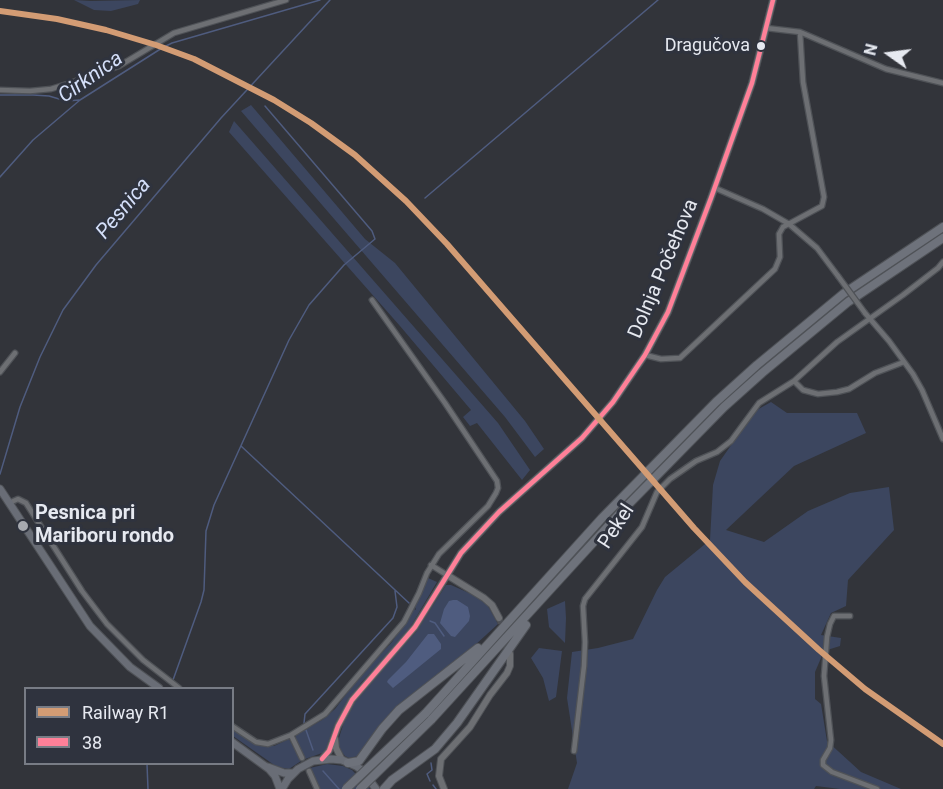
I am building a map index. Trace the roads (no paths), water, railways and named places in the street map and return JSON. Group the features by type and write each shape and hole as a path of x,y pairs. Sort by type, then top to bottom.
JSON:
{"highway":[{"path":"346,789 428,717 506,624 655,463 749,372 843,294 943,227"},
{"path":"360,789 543,599 663,468 747,386 848,302 943,238"},
{"path":"384,789 392,780 435,749 457,723 521,630 538,611 543,599"},
{"path":"345,762 359,761 399,710 477,649 498,627 506,624"}],"main road":[{"name":"Dolnja Počehova","path":"322,759 329,751 352,700 405,641 461,553 493,518 573,446 601,416 645,355 668,312 715,188 752,83 773,0"},
{"path":"0,489 90,626 130,667 158,687"},
{"path":"447,575 484,598 492,605 499,618"},
{"path":"444,789 439,776 441,759 470,727 507,673 510,666 510,654"},
{"path":"335,734 336,748 345,762"},
{"path":"234,743 275,776 281,789 294,773 305,765 322,759 345,762 363,771 375,789"},
{"path":"263,765 278,772 294,773"}],"street":[{"path":"0,90 30,91 51,89 68,84 119,66 174,33 286,0"},
{"path":"766,28 800,32 886,69 943,83"},
{"path":"645,355 661,359 680,358 775,269 780,257 779,234 783,227 822,206 824,197 803,82 800,32"},
{"path":"715,188 763,208 789,224 817,248 904,362 922,390 943,439"},
{"name":"Pekel","path":"574,751 584,666 583,606 585,599 642,527 657,492 670,479 696,461 717,452 731,441 753,409 794,381 837,342 943,262"},
{"path":"234,727 262,744 275,742 291,735 325,714 386,645 411,609 438,554 494,499 498,488 496,481 445,403 372,300"},
{"path":"0,372 15,353"},
{"path":"794,381 803,390 818,394 837,393 849,389 875,373 904,362"},
{"path":"8,501 18,499 26,503 82,591 107,624 125,644 178,687"},
{"path":"431,565 447,575"},
{"path":"850,616 834,616 827,638 824,676 831,740 823,765 832,772 877,789"},
{"path":"291,735 302,758"},
{"path":"309,771 317,789"}],"waterway":[{"name":"Cirknica","path":"0,177 33,140 80,100 162,48 172,43 320,0"},
{"name":"Pesnica","path":"0,474 20,407 40,357 63,310 96,265 221,118 330,0"},
{"path":"425,198 658,0"},
{"path":"0,95 49,96 66,101 79,100"},
{"path":"173,680 204,590 206,531 214,505 289,340 309,305 344,265 375,239 372,231 265,106"},
{"path":"241,446 409,603"},
{"path":"304,723 305,714 393,618 397,607 395,591"},
{"path":"430,621 435,623 444,636"},
{"path":"306,730 313,750"},
{"path":"430,781 427,774 432,770 431,763"},
{"path":"147,765 148,789"},
{"path":"323,771 339,789"},
{"path":"433,785 436,789"}],"tunnel":[{"path":"499,618 509,651"}],"rail line":[{"name":"R1","path":"0,11 57,19 106,30 194,59 274,100 355,155 406,201 447,244 694,528 745,582 865,689 943,744"}],"place":[{"name":"Dragučova","path":"761,46"},
{"name":"Pesnica pri Mariboru rondo","path":"23,526"}]}
